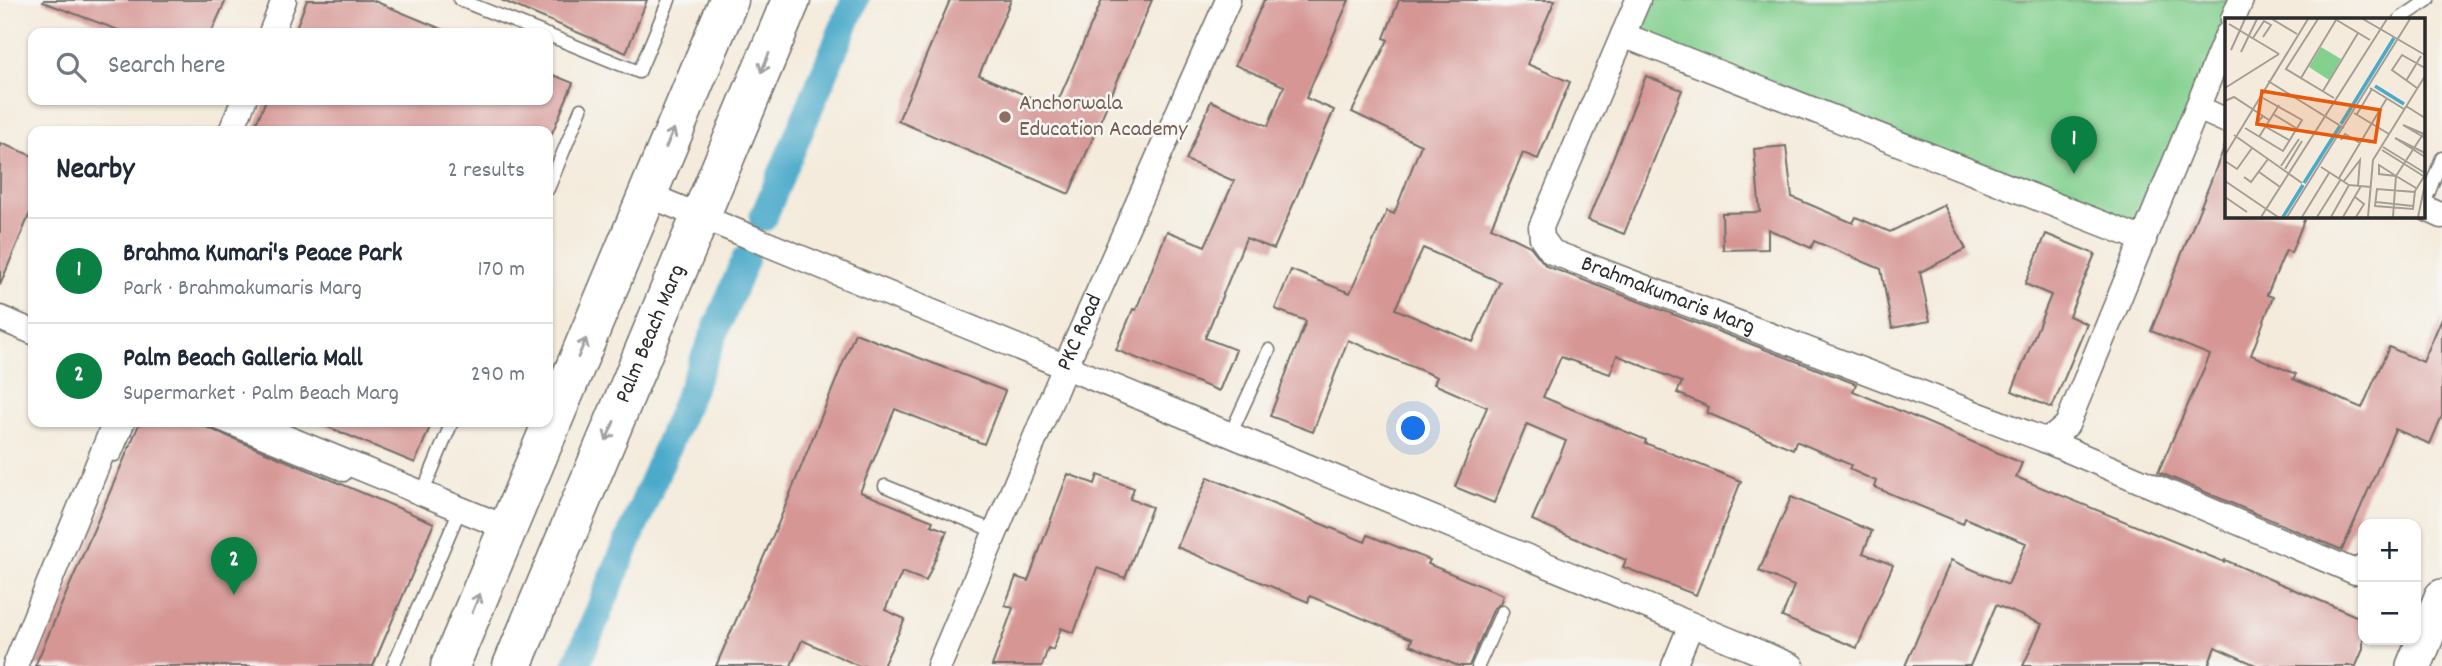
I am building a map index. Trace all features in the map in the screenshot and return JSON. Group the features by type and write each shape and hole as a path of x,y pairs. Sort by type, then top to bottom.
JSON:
{"main road":[{"path":"553,417 729,0"},
{"name":"Palm Beach Marg","path":"512,666 791,0"},
{"path":"450,666 549,427"},
{"path":"2414,666 2442,597"}],"street":[{"path":"273,28 284,0"},
{"name":"PKC Road","path":"939,666 1065,367 1228,0"},
{"name":"Brahmakumaris Marg","path":"1638,0 1541,227 1545,245 1552,252 2042,439 2355,572 2358,570"},
{"path":"2233,18 2241,0"},
{"path":"1623,35 2144,240"},
{"path":"2042,439 2053,437 2067,425 2225,40"},
{"path":"233,126 242,105"},
{"path":"2197,108 2225,120"},
{"path":"646,194 1792,666"},
{"path":"2424,207 2442,216"},
{"path":"0,318 28,330"},
{"path":"15,666 125,427"},
{"path":"260,427 422,494 457,514 507,528"},
{"path":"1674,666 1691,625"}],"lane":[{"path":"460,0 530,28"},
{"path":"553,37 639,72 669,0"},
{"path":"2401,18 2428,0"},
{"path":"2436,0 2442,1"},
{"path":"553,177 581,109"},
{"path":"2424,204 2442,158"},
{"path":"1230,435 1269,350"},
{"path":"116,455 125,427"},
{"path":"227,427 457,514 393,666"},
{"path":"422,494 450,427"},
{"path":"885,486 994,531"},
{"path":"1478,666 1502,612"}],"green space":[{"path":"1638,0 2241,0 2234,18 2225,18 2225,40 2144,240 1623,35"}],"building":[{"path":"226,0 213,28 113,28 43,2"},
{"path":"307,0 372,0 439,28 296,28"},
{"path":"501,0 647,0 626,53"},
{"path":"950,0 1011,0 979,75 1055,108 1102,0 1152,0 1069,194 898,121"},
{"path":"1264,0 1349,0 1306,98 1334,110 1274,249 1246,238 1205,338 1236,350 1219,391 1116,350 1133,309 1136,310 1167,231 1205,246 1234,181 1186,160 1211,101 1268,126 1284,86 1235,65"},
{"path":"1399,0 1555,0 1527,64 1570,82 1538,159 1523,153 1491,227 1530,246 1546,266 1856,384 1853,391 2022,463 2016,477 2224,562 2225,560 2358,617 2358,645 2363,645 2363,649 2356,666 2258,666 2215,647 2208,666 2023,666 2042,624 1996,605 1970,666 1905,666 1951,560 2008,585 2026,543 1965,518 1963,524 1874,487 1876,481 1849,469 1851,465 1796,441 1793,449 1707,413 1709,407 1677,393 1682,382 1617,355 1610,374 1561,357 1543,397 1646,440 1645,443 1741,481 1696,595 1623,567 1626,560 1532,520 1566,441 1527,424 1494,503 1455,487 1487,407 1434,384 1437,377 1348,340 1313,432 1270,416 1306,321 1275,309 1291,270 1350,293 1387,211 1394,214 1421,145 1352,112 1388,40 1384,38","holes":["1423,248 1500,282 1473,342 1395,309"]},
{"path":"553,75 573,83 553,131 553,126 255,126 264,105 553,105"},
{"path":"1646,76 1682,90 1624,234 1588,220"},
{"path":"0,143 28,154 28,218 0,285"},
{"path":"1786,146 1792,197 1853,223 1856,217 1890,232 1944,205 1966,249 1920,272 1930,321 1892,328 1881,269 1814,241 1811,248 1768,229 1768,249 1723,250 1722,213 1760,212 1754,149"},
{"path":"2225,146 2225,217 2305,217 2291,253 2286,250 2267,295 2273,297 2251,355 2296,374 2293,379 2362,408 2389,347 2423,362 2442,318 2442,416 2430,444 2395,429 2342,550 2158,472 2210,355 2151,331"},
{"path":"2046,234 2095,254 2069,316 2087,324 2052,408 2012,391 2051,295 2025,284"},
{"path":"855,333 1005,391 984,444 895,409 860,492 933,521 931,525 947,531 926,581 902,572 885,610 905,619 883,666 859,666 802,640 791,666 716,666 778,524"},
{"path":"138,427 206,427 434,523 373,666 35,666"},
{"path":"328,427 430,427 415,463"},
{"path":"1068,474 1095,484 1098,475 1134,488 1130,499 1152,507 1125,578 1097,568 1074,633 1061,628 1053,650 1048,648 1042,666 992,666 1013,608 1005,605 1016,577 1028,581"},
{"path":"1208,477 1365,542 1368,535 1430,560 1428,564 1503,595 1500,604 1494,608 1469,666 1458,666 1410,645 1412,639 1310,596 1308,602 1177,547"},
{"path":"1791,497 1872,531 1863,553 1893,565 1857,648 1782,617 1794,586 1759,571"}],"waterway":[{"path":"763,218 855,0"},
{"path":"576,666 745,260"}],"place":[{"name":"Anchorwala Education Academy","path":"1005,117"},
{"name":"Brahma Kumari's Peace Park","path":"2074,174"},
{"name":"Palm Beach Galleria Mall","path":"234,595"}]}
